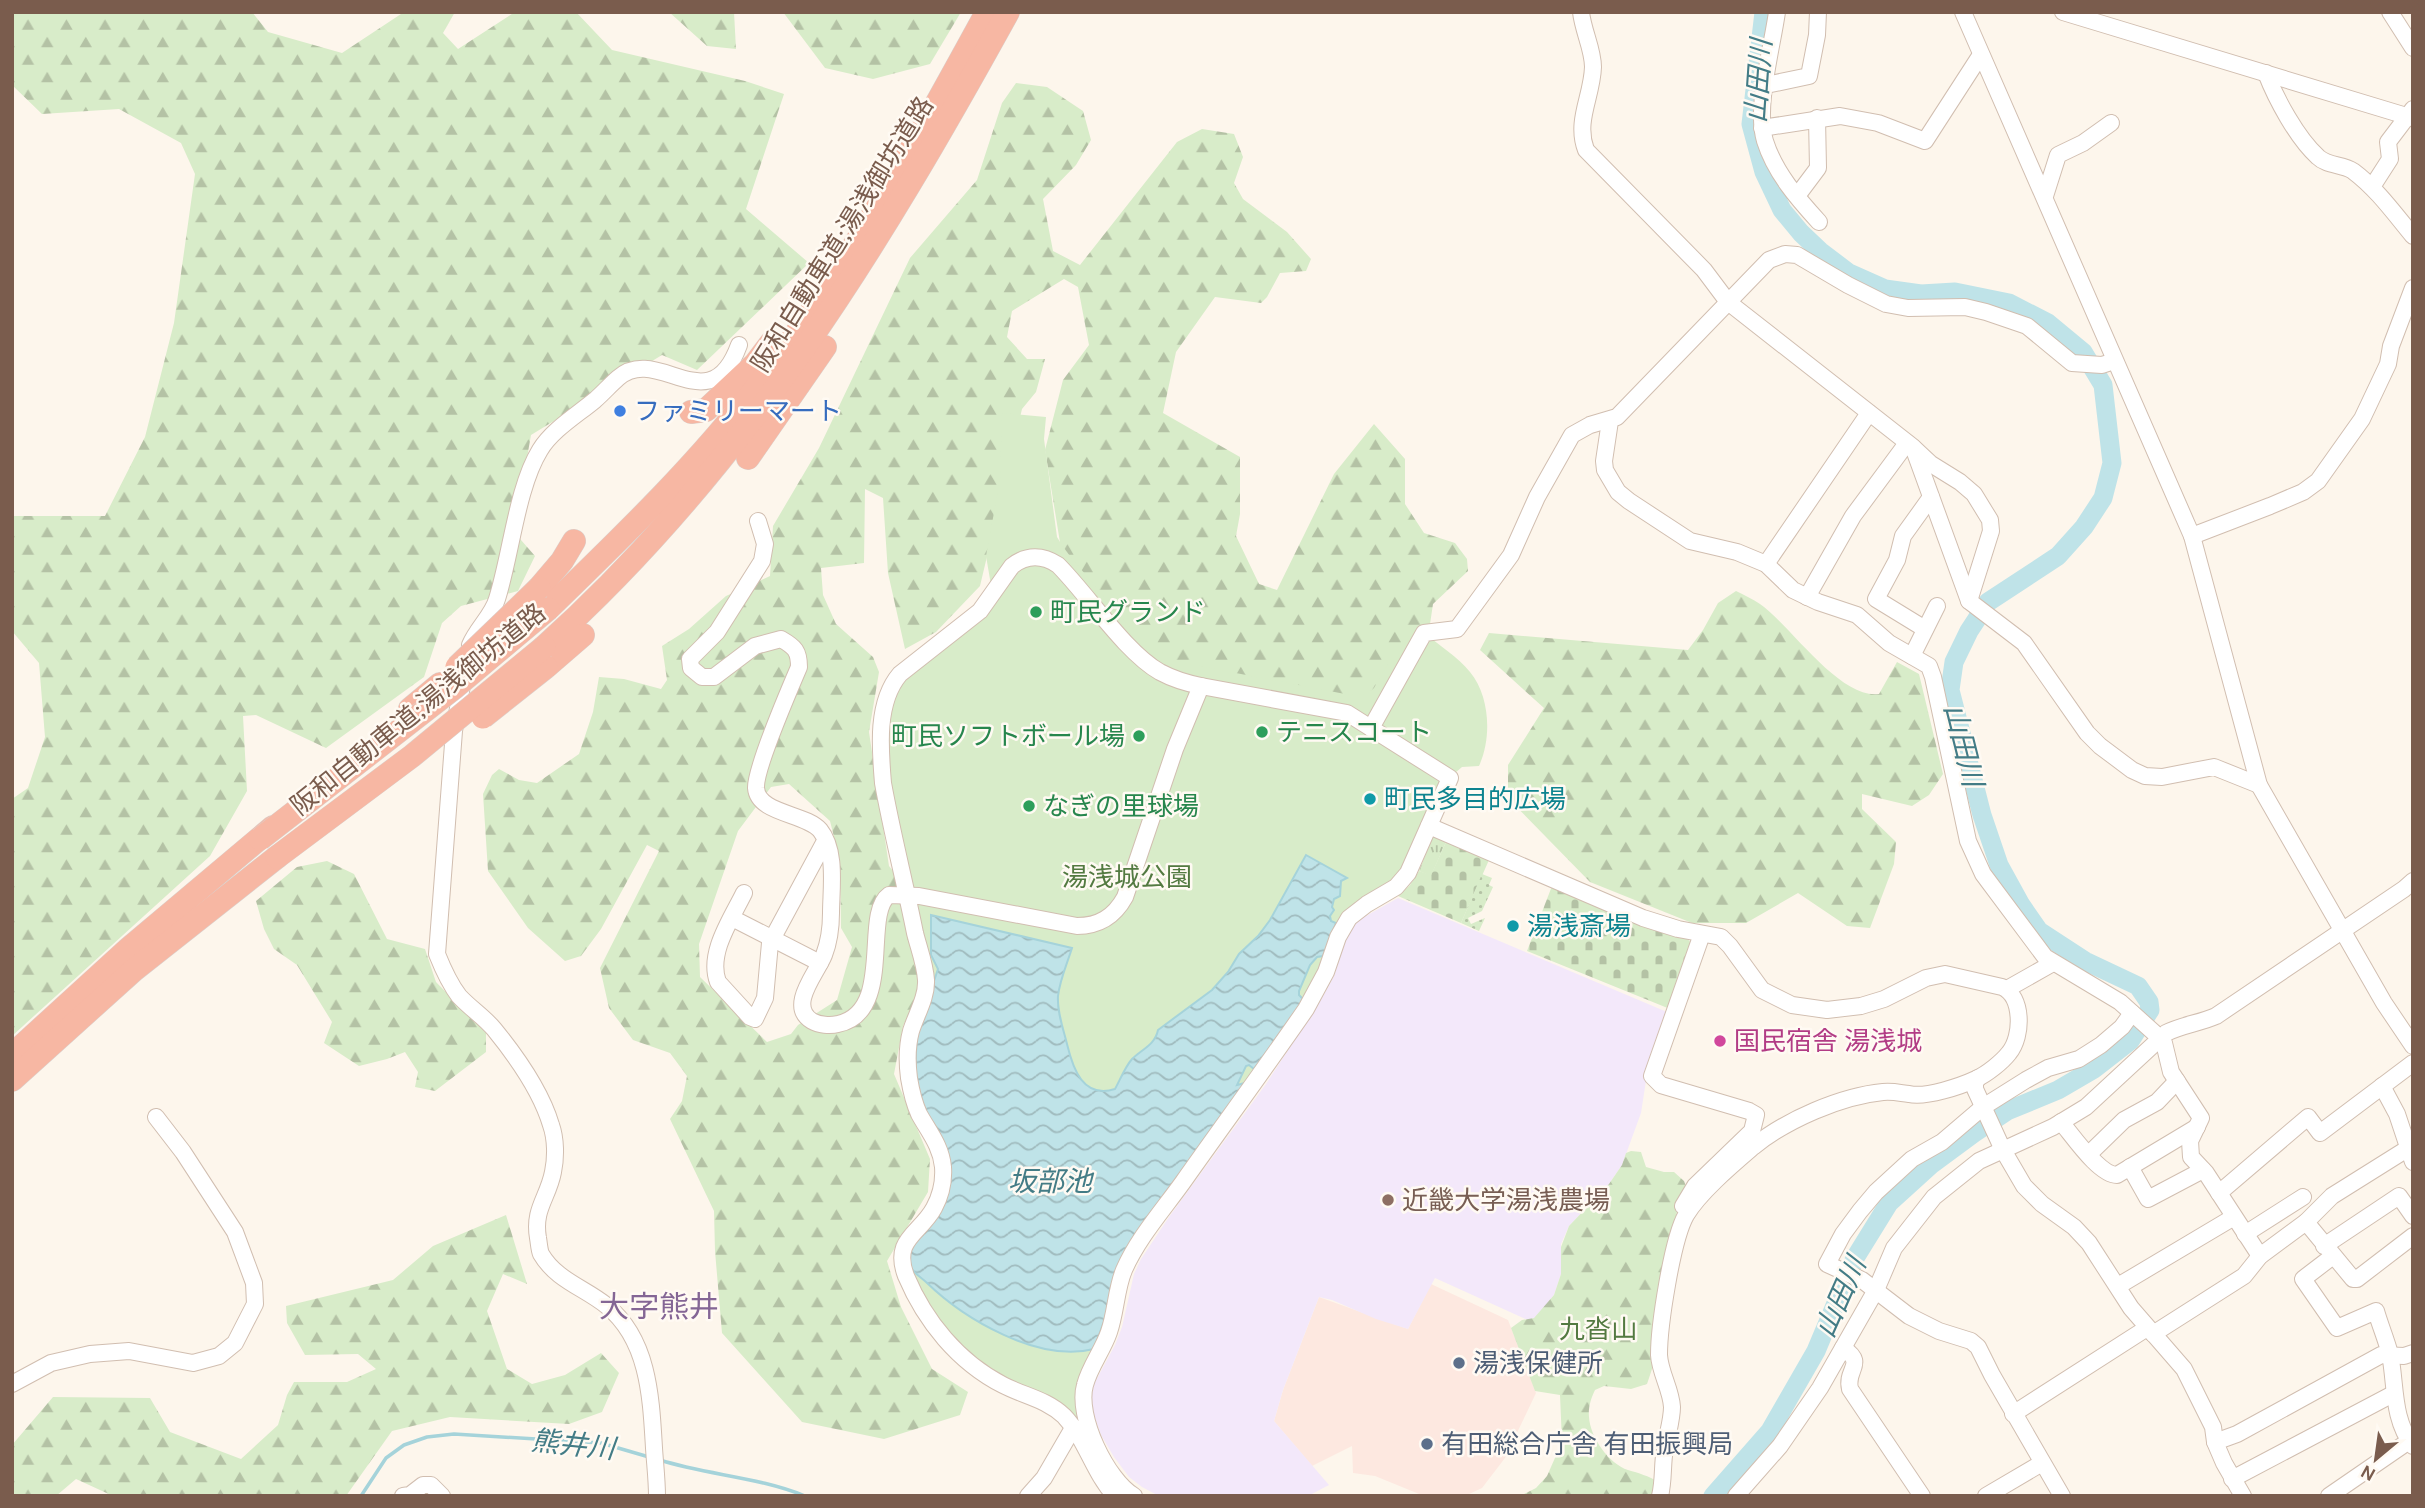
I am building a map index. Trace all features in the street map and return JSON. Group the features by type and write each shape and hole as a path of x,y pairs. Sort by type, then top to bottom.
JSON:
{"highway":[{"name":"阪和自動車道;湯浅御坊道路","path":"12,1080 134,970 332,814 545,657 739,439 829,316 908,189 946,106 996,15"},
{"name":"阪和自動車道;湯浅御坊道路","path":"544,598 638,522 730,421 786,348 826,289 903,162 946,106"},
{"path":"691,412 706,410 755,364 797,311 903,162"},
{"path":"748,458 804,380 831,336 908,189"},
{"path":"12,1055 127,950 544,598 574,541"},
{"path":"545,657 583,635"}],"street":[{"path":"1581,12 1593,60 1582,123 1586,150 1704,270 1728,302 1931,464 1974,494 1990,520 1991,531 1970,602"},
{"path":"1777,12 1762,109 1762,128 1770,155 1797,196 1819,222"},
{"path":"1766,85 1809,76 1817,35 1818,12"},
{"path":"1963,12 2192,536 2259,785 2384,1003 2413,1046"},
{"path":"2063,12 2411,114 2388,142 2390,159 2372,187"},
{"path":"2390,12 2413,48"},
{"path":"1762,128 1840,116 1878,123 1924,141 1980,55"},
{"path":"2266,73 2292,125 2318,158 2350,169 2372,187 2413,236"},
{"path":"1797,196 1818,168 1817,118"},
{"path":"2045,196 2059,155 2083,143 2111,123"},
{"path":"1371,728 1424,633 1457,629 1500,572 1517,543 1537,497 1572,435 1590,425 1610,421 1623,412 1769,260 1785,254 1797,254 1847,285 1886,304 1908,308 1965,307 1986,312 2027,326 2072,363 2102,365 2114,361"},
{"path":"2192,536 2303,492 2318,481 2362,419 2388,364 2391,346 2413,288"},
{"path":"657,1496 652,1406 641,1355 620,1317 604,1303 559,1275 540,1252 536,1228 538,1209 553,1174 555,1151 552,1125 535,1089 493,1028 459,996 444,974 437,954 439,918 454,730 471,641 486,622 496,601 526,482 540,449 621,375 639,367 703,383 719,376 734,359 739,345"},
{"path":"1766,564 1869,413"},
{"path":"1610,421 1605,470 1618,492 1690,541 1737,552 1766,564 1793,590 1857,615 1889,643 1928,666 1964,825 1974,856 2013,917 2038,949 2053,963 2120,1002 2164,1044 2168,1067 2200,1114 2201,1121 2190,1141 2194,1161 2219,1193 2260,1256"},
{"path":"1910,445 1970,602 2024,643 2087,733 2119,762 2146,776 2162,777 2214,767 2259,785"},
{"path":"1807,597 1853,516 1910,445"},
{"path":"1925,629 1876,598 1897,560 1903,537 1931,497"},
{"path":"758,521 765,544 762,561 717,632 690,659 691,668 702,677 714,677 755,646 781,639 799,653 799,667 760,769 756,788 761,800 771,807 809,822 820,830 831,859 829,935 820,963 803,996 803,1009 814,1023 843,1023 859,1011 871,989 880,909 883,899 889,895 907,895 1077,926 1092,925 1109,918 1125,897 1175,749 1201,686"},
{"path":"1115,1496 1098,1474 1073,1428 1052,1406 1041,1399 1003,1385 960,1355 928,1316 902,1264 904,1247 909,1237 934,1208 942,1189 943,1177 941,1154 915,1103 909,1080 909,1043 926,982 883,783 882,736 889,693 896,679 905,670 980,611 1006,573 1018,561 1036,556 1051,560 1067,574 1126,642 1152,667 1178,681 1339,711 1353,716 1450,778 1402,881 1357,911 1342,928 1326,972 1307,1009 1156,1219 1125,1269 1109,1333 1084,1386 1084,1398 1087,1423 1105,1462 1122,1487 1134,1496"},
{"path":"1912,656 1937,606"},
{"path":"1429,826 1643,918 1702,934 1716,934 1725,940 1757,984 1770,996 1799,1006 1827,1010 1861,1006 1884,999 1926,978 1945,974 2007,989 2017,1003 2018,1029 2009,1053 1978,1078 1921,1094 1890,1092 1864,1096 1804,1115 1755,1146 1700,1196 1687,1214 1679,1233"},
{"path":"744,893 718,946 716,976 718,982 753,1018 757,1017 765,998 768,951 772,939 825,841"},
{"path":"1735,1496 1787,1438 1843,1349 1876,1290 1894,1248 1934,1197 2001,1145 2061,1122 2086,1107 2157,1035 2216,1016 2404,890 2413,881"},
{"path":"732,919 820,963"},
{"path":"1660,1496 1672,1407 1659,1354 1681,1214 1687,1197 1752,1131 1756,1119 1749,1111 1661,1085 1652,1076 1702,934"},
{"path":"2007,989 2053,963"},
{"path":"2062,1496 1978,1347 1971,1341 1939,1331 1909,1316 1862,1280 1827,1264 1843,1234 1876,1192 1912,1159 1942,1142 1984,1110 2048,1068 2079,1059 2101,1045 2134,1015"},
{"path":"2219,1193 2308,1117 2320,1133 2413,1063"},
{"path":"1978,1078 1974,1087 2024,1186 2082,1235 2096,1251 2132,1308 2177,1361 2191,1381 2213,1427 2216,1442 2232,1479 2243,1496"},
{"path":"2089,1154 2123,1120 2157,1102 2177,1081"},
{"path":"2014,1413 2244,1276 2260,1256 2306,1222 2332,1196 2410,1156 2397,1114 2382,1086"},
{"path":"12,1384 51,1363 90,1354 129,1351 193,1363 219,1356 235,1343 255,1304 254,1283 235,1231 183,1152 156,1117"},
{"path":"2061,1122 2101,1169 2112,1175 2117,1175 2199,1126"},
{"path":"2130,1167 2148,1199 2203,1170"},
{"path":"2245,1234 2303,1196"},
{"path":"2329,1496 2411,1443 2393,1394 2390,1354 2376,1311 2337,1328 2304,1279 2329,1251 2399,1196 2413,1216"},
{"path":"2118,1286 2234,1217"},
{"path":"2306,1222 2350,1279 2357,1279 2413,1236"},
{"path":"1843,1349 1854,1357 1855,1361 1849,1380 1850,1389 1922,1496"},
{"path":"2216,1442 2237,1434 2381,1354 2404,1356 2413,1353"},
{"path":"2232,1479 2393,1394"},
{"path":"1028,1496 1044,1478 1073,1428"},
{"path":"1986,1496 2042,1463"},
{"path":"403,1496 410,1495 423,1485 431,1485 442,1496"}],"shaded area":[{"name":"近畿大学湯浅農場","path":"1398,898 1667,1012 1647,1074 1641,1113 1622,1165 1609,1184 1569,1226 1561,1244 1561,1274 1554,1295 1530,1321 1435,1278 1408,1329 1319,1297 1283,1390 1274,1421 1329,1485 1308,1496 1159,1496 1129,1477 1101,1435 1092,1410 1094,1384 1122,1327 1134,1274 1169,1217 1266,1084 1322,998 1334,976 1351,929 1357,921"},
{"path":"1431,1284 1508,1320 1536,1393 1505,1458 1482,1488 1459,1496 1424,1496 1375,1476 1353,1473 1352,1446 1312,1466 1274,1421 1283,1390 1319,1297 1408,1329"}],"green space":[{"path":"12,12 252,12 268,32 342,53 404,12 455,12 443,33 458,49 515,12 576,12 612,50 745,81 784,94 746,209 809,263 697,370 662,355 531,435 514,532 535,556 518,591 461,606 442,623 424,677 326,748 256,715 243,716 247,791 210,856 12,1036 12,799 28,788 45,737 39,663 12,631 12,516 105,516 145,437 174,323 195,174 181,143 119,109 42,114 12,85"},
{"path":"669,12 734,12 736,49 707,46"},
{"path":"783,12 961,12 930,64 873,79 825,68"},
{"path":"1016,83 1047,87 1083,111 1091,140 1076,165 1043,199 1053,251 1080,265 1177,142 1202,129 1234,134 1243,157 1234,183 1243,199 1287,232 1311,259 1306,271 1280,273 1261,303 1215,297 1176,352 1163,413 1240,457 1240,514 1236,536 1259,584 1277,590 1334,474 1374,424 1405,459 1405,504 1424,533 1455,543 1467,559 1468,571 1433,604 1426,651 1367,703 1179,673 1145,650 1063,561 1045,450 1063,380 1089,345 1078,287 1064,279 1012,311 1007,337 1027,359 1045,359 1036,392 1022,409 980,586 936,632 905,649 888,573 883,498 865,489 864,563 821,568 823,595 836,624 873,657 879,672 869,732 889,866 923,908 934,961 903,1026 894,1074 930,1159 928,1192 887,1261 901,1307 932,1369 968,1392 960,1415 884,1439 802,1422 722,1333 714,1211 670,1119 682,1101 687,1076 670,1053 633,1040 609,1008 600,968 659,851 647,845 601,929 581,956 565,961 528,928 488,871 483,794 492,775 499,769 519,780 537,783 579,754 593,712 599,677 624,679 661,689 667,680 662,646 689,629 726,596 770,576 773,526 819,448 910,258 977,180 1002,103","holes":["789,784 830,821 840,861 841,928 852,947 837,1000 798,1025 791,1034 767,1042 700,977 699,944 738,831 771,787"]},
{"name":"湯浅城公園","path":"1002,413 1046,417 1044,439 1057,537 1121,617 1156,649 1184,663 1357,695 1368,693 1374,688 1407,641 1424,633 1470,672 1482,693 1487,718 1486,743 1479,766 1462,767 1455,773 1408,873 1367,904 1131,1256 1089,1374 1087,1423 1021,1393 946,1341 902,1255 942,1189 926,989 883,783 889,693 992,591 986,556 1000,480"},
{"path":"1736,591 1772,614 1832,674 1848,685 1864,692 1879,694 1897,662 1919,674 1943,774 1929,795 1912,806 1862,794 1862,809 1896,842 1894,864 1870,928 1847,926 1798,893 1746,923 1692,923 1590,882 1508,798 1508,765 1544,708 1480,650 1489,633 1688,650 1718,603"},
{"path":"1433,836 1446,842 1431,876 1419,871"},
{"path":"1446,842 1489,860 1461,923 1398,896 1410,885 1419,871 1431,875"},
{"path":"327,861 354,874 387,939 425,949 436,982 486,1033 486,1052 435,1091 415,1087 418,1072 405,1052 359,1066 324,1043 332,1022 297,965 274,949 264,929 256,901 297,867"},
{"path":"1482,874 1492,878 1489,885 1493,887 1482,911 1468,918 1471,924 1485,918 1479,931 1461,923"},
{"path":"1552,886 1684,935 1694,946 1670,1009 1527,951"},
{"name":"九沓山","path":"1641,1152 1646,1167 1674,1172 1684,1181 1687,1189 1677,1213 1657,1323 1652,1369 1647,1384 1631,1389 1604,1386 1595,1390 1589,1417 1597,1441 1614,1462 1659,1482 1655,1496 1520,1496 1536,1488 1547,1476 1562,1442 1560,1395 1535,1391 1511,1328 1522,1320 1534,1318 1554,1295 1561,1274 1561,1247 1569,1226 1609,1184 1622,1165 1626,1153"},
{"path":"506,1215 527,1284 503,1274 487,1311 507,1369 532,1384 565,1375 601,1353 619,1373 602,1412 569,1424 450,1417 392,1431 346,1496 113,1496 76,1479 56,1496 12,1496 12,1445 53,1397 150,1398 170,1432 241,1459 278,1425 294,1382 347,1382 376,1369 358,1354 305,1355 287,1323 286,1306 393,1280 433,1246"}],"water":[{"name":"坂部池","path":"1306,855 1347,878 1341,881 1340,896 1334,899 1334,910 1330,916 1331,921 1336,923 1323,956 1317,957 1310,965 1299,991 1304,1000 1254,1069 1246,1066 1237,1085 1245,1083 1197,1149 1103,1324 1094,1349 1072,1352 1026,1344 981,1323 942,1296 911,1268 908,1261 918,1237 944,1204 929,1118 921,1101 915,1074 917,1031 938,969 931,955 931,915 1072,948 1059,990 1061,1020 1076,1072 1087,1086 1104,1091 1115,1089 1129,1062 1151,1043 1158,1030 1212,990 1228,972 1239,954 1270,920"}],"waterway":[{"name":"山田川","path":"1713,1496 1770,1431 1816,1351 1855,1258 1889,1203 1932,1164 2007,1111 2058,1090 2094,1069 2130,1041 2150,1010 2149,1002 2138,986 2085,961 2039,931 2021,905 1999,865 1982,815 1950,690 1954,662 1969,631 1988,602 2058,556 2084,527 2103,498 2112,463 2103,385 2083,352 2048,323 2009,303 1955,292 1921,294 1885,289 1849,273 1801,233 1782,210 1764,172 1751,124 1764,12"},
{"name":"熊井川","path":"361,1496 386,1458 404,1445 427,1437 454,1434 601,1443 649,1457"},
{"name":"熊井川","path":"660,1460 770,1484 805,1496"}],"place":[{"name":"ファミリーマート","path":"620,411"},
{"name":"町民グランド","path":"1036,612"},
{"name":"テニスコート","path":"1262,732"},
{"name":"町民ソフトボール場","path":"1139,736"},
{"name":"町民多目的広場","path":"1370,799"},
{"name":"なぎの里球場","path":"1029,806"},
{"name":"湯浅斎場","path":"1513,926"},
{"name":"国民宿舎 湯浅城","path":"1720,1041"},
{"name":"近畿大学湯浅農場","path":"1388,1200"},
{"name":"湯浅保健所","path":"1459,1363"},
{"name":"有田総合庁舎 有田振興局","path":"1427,1444"}],"district":[{"name":"大字熊井","path":"659,1307"}]}
